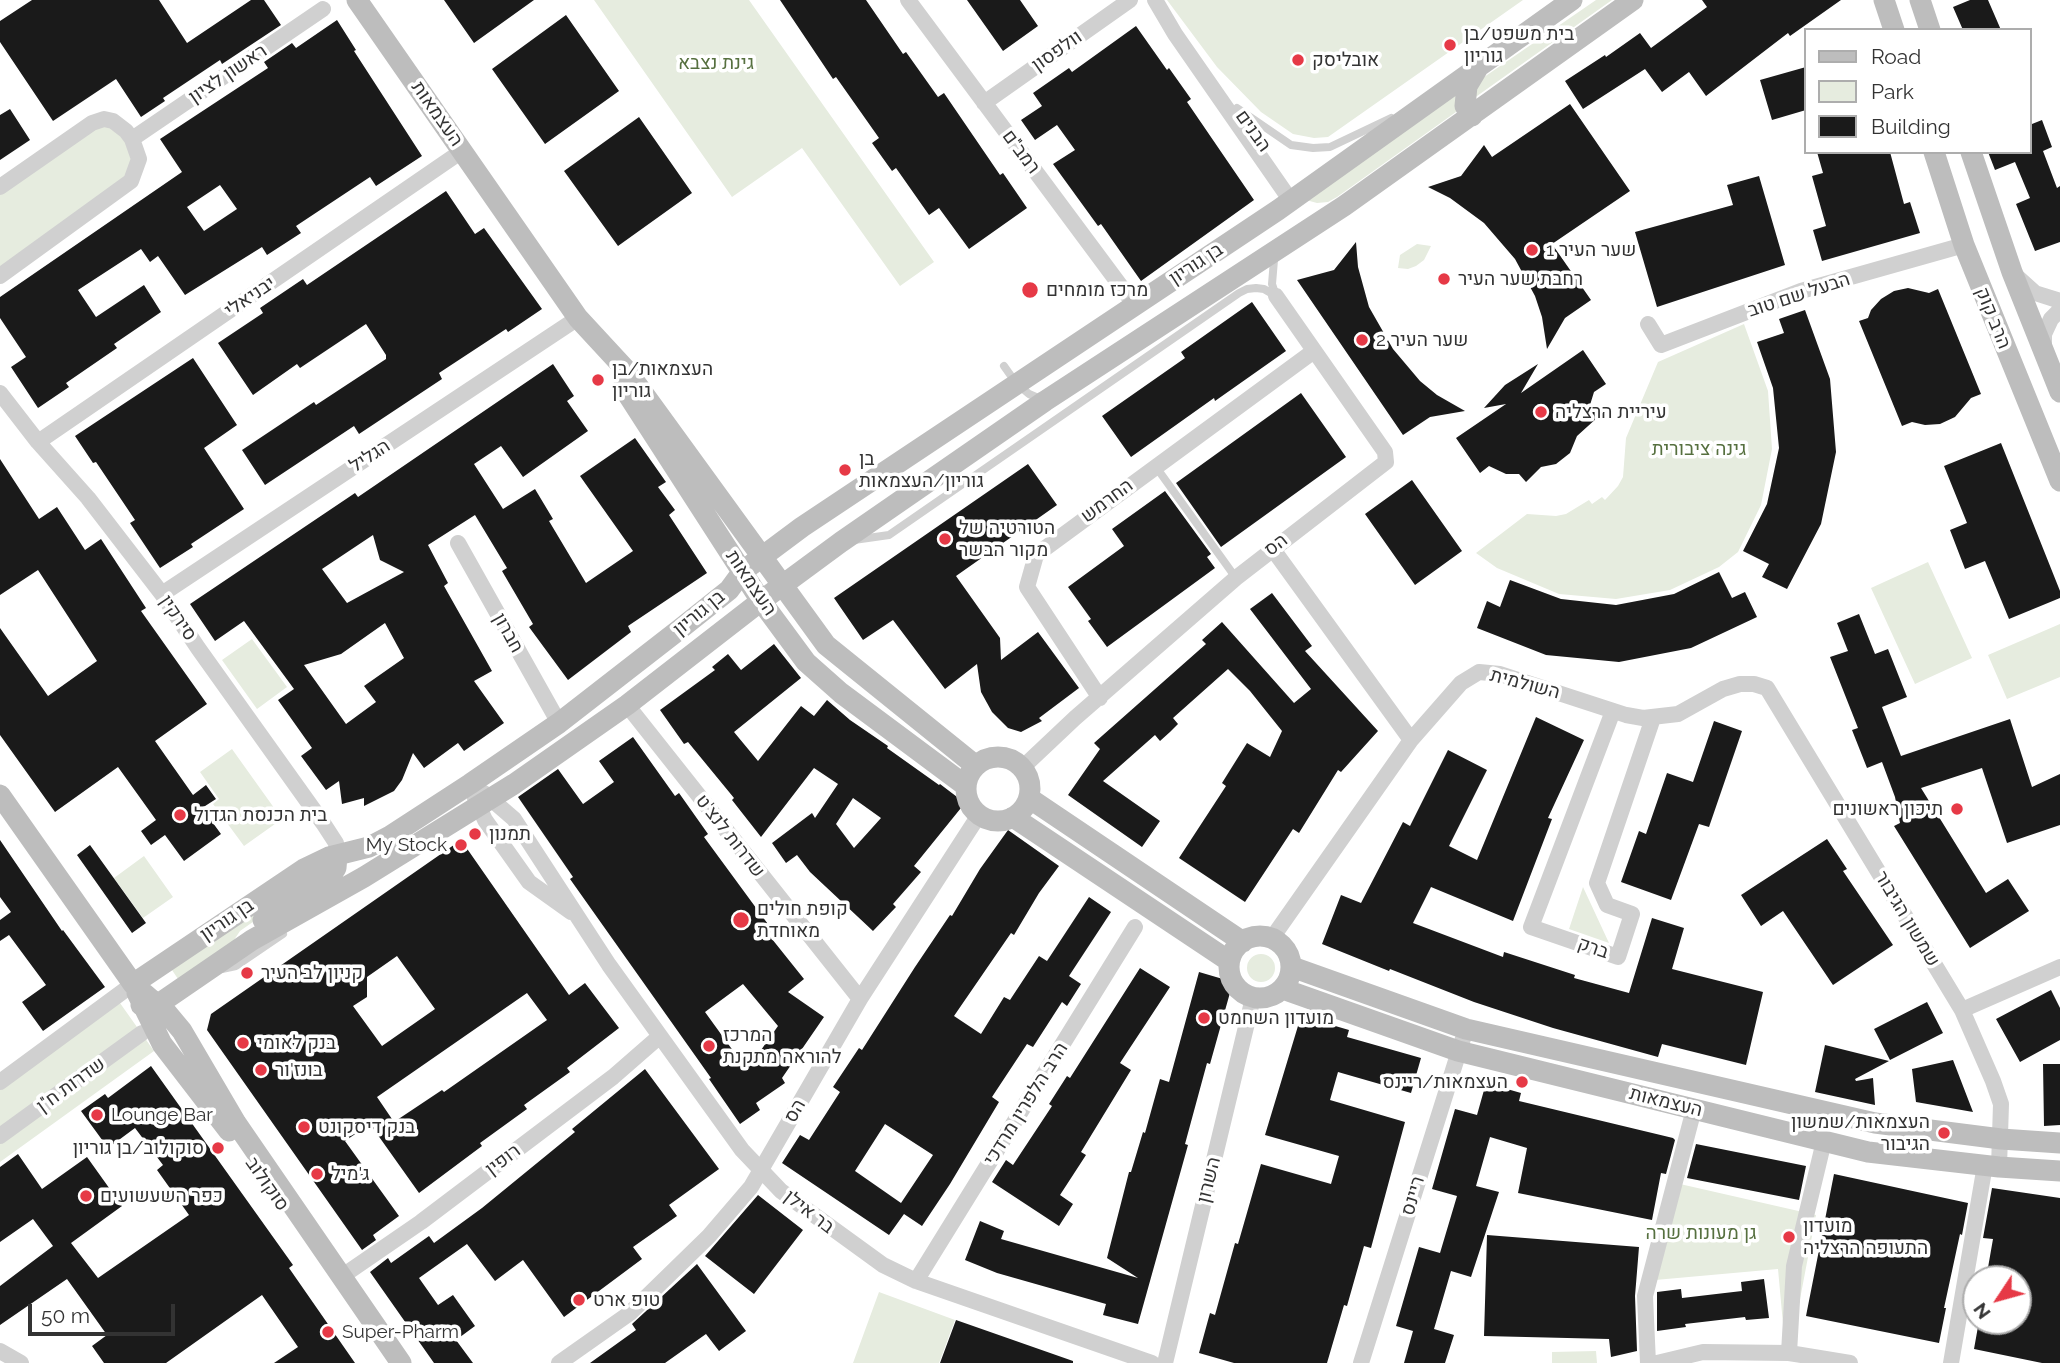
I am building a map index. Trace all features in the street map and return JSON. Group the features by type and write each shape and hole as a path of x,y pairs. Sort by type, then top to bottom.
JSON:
{"street":[{"name":"העצמאות","path":"357,0 583,325 761,601 806,662 841,692 966,786"},
{"name":"רמב\"ם","path":"908,0 1134,304"},
{"name":"וולפסון","path":"984,103 1130,0"},
{"name":"הבנים","path":"1155,0 1292,205"},
{"name":"בן גוריון","path":"133,984 304,869 390,836 470,784 559,723 729,590 743,571 1007,381 1292,205 1444,90 1572,0"},
{"name":"בן גוריון","path":"156,1002 238,950 409,850 627,705 841,542 1045,401 1344,206 1633,0"},
{"path":"1884,0 1893,28"},
{"path":"1920,0 1929,28"},
{"name":"ראשון לציון","path":"132,139 323,9"},
{"path":"1472,117 1465,106 1467,86 1480,64"},
{"name":"הבנים","path":"1201,72 1237,107 1292,205"},
{"path":"0,187 92,123 104,119 120,125 132,139 139,159 131,181 0,276"},
{"name":"יבניאלי","path":"37,442 462,151"},
{"name":"הרב קוק","path":"1935,154 1964,245 2060,481"},
{"name":"הרב קוק","path":"1973,154 2012,272 2060,392"},
{"name":"בן גוריון","path":"1292,205 1324,213 1344,206"},
{"path":"1288,244 1301,224 1292,205"},
{"name":"הבעל שם טוב","path":"1647,324 1661,345 1801,291 1964,245"},
{"name":"הרב קוק","path":"2012,272 2035,293 2060,301"},
{"name":"הס","path":"1023,768 1236,578 1386,462 1385,452 1276,296"},
{"name":"הרב קוק","path":"2044,352 2045,334 2051,319 2060,310"},
{"name":"העצמאות","path":"583,325 627,371 826,645 976,766"},
{"name":"הגליל","path":"162,593 583,325"},
{"name":"החרמש","path":"1100,698 1027,587 1036,555 1314,351"},
{"name":"סירקין","path":"0,393 37,442 88,498 162,593 323,823 336,843 337,856"},
{"name":"חברון","path":"458,543 559,723"},
{"path":"1272,548 1411,740 1272,938"},
{"name":"השולמית","path":"1411,740 1461,683 1479,672 1500,674 1626,715 1653,718 1678,714 1740,684 1767,688"},
{"name":"שמשון הגיבור","path":"1767,688 1962,1010 2001,1104 2001,1139 1992,1166 1951,1363"},
{"name":"שדרות לנצ'ט","path":"627,705 860,999"},
{"name":"ברק","path":"1613,711 1531,927 1618,957 1632,914 1607,905 1597,883 1653,718"},
{"path":"991,757 1000,757 1008,758 1023,768 1030,782 1029,798 1020,812 1013,817 996,821 979,815 967,797 966,786 976,766 991,757"},
{"name":"בר אילן","path":"470,784 484,802 519,826 576,916 660,1037 742,1150 781,1191 883,1265 916,1281 1153,1363"},
{"name":"סוקולוב","path":"0,795 133,984 156,1002 172,1005 181,1031 236,1123 401,1363"},
{"path":"1029,798 1243,942"},
{"name":"בר אילן","path":"484,802 485,820 529,882 576,916"},
{"name":"הס","path":"559,1363 599,1336 640,1303 709,1236 751,1187 860,999 979,815"},
{"path":"1013,817 1229,961"},
{"path":"238,950 246,933 332,874 336,868 337,856"},
{"name":"הרב הלפרין מרדכי","path":"916,1281 1135,927"},
{"path":"1255,936 1272,938 1286,950 1292,967 1291,975 1283,989 1269,998 1253,998 1237,988 1231,980 1229,961 1233,951 1243,942 1255,936"},
{"name":"העצמאות","path":"1292,967 1466,1029 1875,1123 2001,1139 2060,1143"},
{"path":"1962,1010 2060,967"},
{"path":"3,1072 133,984"},
{"name":"העצמאות","path":"1283,989 1458,1051 1868,1152 2060,1171"},
{"name":"השרון","path":"1165,1363 1253,998"},
{"name":"סוקולוב","path":"156,1002 162,1044 237,1142 393,1363"},
{"name":"ריינס","path":"1361,1363 1466,1029"},
{"name":"שדרות ח\"ן","path":"0,1136 142,1033"},
{"name":"רופין","path":"341,1277 485,1174 660,1037"},
{"path":"1648,1363 1645,1296 1693,1109"},
{"path":"1789,1353 1794,1266 1824,1141"},
{"path":"0,1351 21,1363"},
{"path":"1657,1363 1703,1352 1789,1353 1850,1363"}],"lane":[{"path":"1237,107 1291,145 1330,147 1444,90"},
{"path":"1276,296 1272,284 1274,260 1288,244"},
{"path":"841,542 889,534 1239,293 1256,288 1276,296"},
{"path":"1007,381 1045,401"},
{"path":"1155,466 1236,578"},
{"name":"בן גוריון","path":"202,975 236,966 293,927 318,902"}],"green space":[{"name":"גינת נצבא","path":"594,0 749,0 934,262 900,286 802,148 732,197"},
{"path":"1167,0 1523,0 1328,137 1314,138 1293,134 1261,112 1217,67"},
{"path":"1596,0 1612,0 1470,101 1474,84"},
{"path":"1458,93 1456,112 1337,197 1328,202 1306,200"},
{"path":"92,123 120,125 137,168 0,276 0,187"},
{"path":"1417,244 1431,246 1424,260 1408,269 1398,268 1400,255"},
{"name":"גינה ציבורית","path":"1744,324 1768,391 1772,449 1761,505 1738,552 1719,567 1670,590 1616,599 1559,594 1497,568 1476,553 1527,514 1556,516 1566,514 1589,500 1592,504 1602,497 1605,500 1623,477 1626,438 1658,362"},
{"path":"1928,562 1972,658 1915,684 1871,588"},
{"path":"2060,624 2060,677 2007,699 1988,655"},
{"path":"252,639 287,687 257,709 222,660"},
{"path":"232,749 282,819 244,846 213,804 219,799 200,772"},
{"path":"144,856 173,897 143,918 114,878"},
{"path":"324,866 327,870 240,931 230,946 180,982 172,970"},
{"path":"1583,887 1609,943 1569,929"},
{"path":"1261,954 1271,958 1275,968 1271,978 1261,982 1251,978 1247,968 1251,958"},
{"path":"115,996 154,1051 0,1162 0,1082"},
{"name":"גן מעונות שרה","path":"1680,1184 1816,1215 1793,1336 1784,1335 1778,1269 1644,1281"},
{"path":"879,1292 955,1320 939,1363 853,1363"},
{"path":"1596,1351 1597,1363 1552,1363 1552,1352"}],"building":[{"path":"32,0 159,0 187,43 251,0 264,0 281,25 222,64 220,60 163,98 165,101 141,117 116,79 53,121 0,42 0,21"},
{"path":"444,0 534,0 474,43"},
{"path":"780,0 866,0 903,54 906,52 938,97 944,93 1000,175 1003,173 1027,208 969,249 939,208 929,215 896,168 892,171 872,143 879,138 836,77 833,79"},
{"path":"967,0 1020,0 1038,26 1003,51"},
{"path":"1702,0 1841,0 1790,36 1788,33 1706,96 1689,72 1662,92 1645,69 1583,109 1565,81 1640,33 1651,48 1707,7"},
{"path":"1970,0 1988,0 2000,28 1962,28 1953,7"},
{"path":"566,15 619,91 545,144 492,69"},
{"path":"337,20 422,156 376,186 370,177 296,226 301,233 267,255 262,247 185,295 158,256 150,262 141,249 78,290 96,317 144,285 161,312 114,344 117,348 66,383 69,387 38,408 11,367 26,357 0,318 0,297 182,172 160,139 268,68 264,62 292,43 296,48","holes":["220,185 237,209 204,231 187,207"]},
{"path":"1136,26 1191,99 1187,102 1254,200 1141,281 1101,224 1098,226 1053,164 1075,150 1057,125 1035,140 1021,120 1042,106 1033,93 1069,68 1072,72"},
{"path":"1804,68 1804,111 1772,120 1760,80"},
{"path":"1570,104 1630,191 1552,244 1591,300 1565,318 1547,349 1542,317 1535,296 1515,259 1484,223 1450,198 1428,187 1461,176 1484,145 1492,157"},
{"path":"10,109 30,140 0,160 0,115"},
{"path":"639,117 692,193 618,246 564,171"},
{"path":"2042,120 2052,147 2043,151 2057,188 2060,186 2060,242 2035,251 2016,204 2030,198 2015,162 1995,170 1989,154 2032,154 2032,124"},
{"path":"1818,154 1891,154 1904,204 1910,202 1920,233 1822,261 1813,230 1826,226 1812,176 1823,173"},
{"path":"1759,176 1785,265 1657,307 1635,232 1733,205 1727,185"},
{"path":"446,191 475,234 484,228 542,309 439,373 442,379 359,434 354,426 265,485 242,450 314,402 316,405 386,359 386,355 366,324 300,368 297,364 253,395 218,343 263,313 260,308 303,279 307,285"},
{"name":"שער העיר 2","path":"1356,242 1358,267 1369,307 1393,349 1420,381 1437,395 1465,411 1430,417 1403,435 1297,280 1334,270"},
{"path":"1908,288 1929,293 1938,289 1981,394 1971,398 1955,417 1940,424 1912,422 1902,426 1859,321 1868,318 1881,299 1894,291"},
{"path":"1252,302 1286,351 1131,457 1102,416 1185,358 1181,352"},
{"path":"1805,310 1830,379 1836,452 1821,524 1787,589 1762,577 1769,564 1743,551 1767,504 1779,448 1773,388 1757,342 1784,333 1779,319"},
{"name":"עיריית הרצליה","path":"1583,350 1606,384 1594,392 1590,405 1598,417 1577,436 1570,453 1556,464 1541,467 1526,482 1519,474 1506,474 1489,466 1480,473 1456,438 1506,404 1484,408 1505,385 1538,364 1521,393"},
{"path":"193,358 237,425 204,448 244,509 160,568 130,523 135,520 75,436"},
{"path":"553,364 574,396 567,401 588,431 523,477 501,446 474,464 503,509 535,489 553,519 549,521 586,583 633,551 580,476 635,438 666,482 658,487 675,510 669,515 707,573 628,626 631,632 568,680 529,627 533,624 502,571 507,568 475,515 428,545 448,583 444,586 492,671 474,681 504,723 464,751 458,743 424,768 413,753 402,780 394,791 364,806 364,798 342,804 339,781 326,790 301,756 312,748 278,700 294,689 244,621 215,641 190,604 355,493 358,497","holes":["373,535 380,560 404,572 347,603 322,569","385,623 404,658 364,686 376,702 346,724 304,665 341,654"]},
{"path":"1301,393 1346,457 1221,547 1176,483"},
{"path":"2001,443 2060,591 2060,598 2009,619 1985,561 1965,569 1950,530 1967,523 1944,466"},
{"path":"0,459 39,519 57,507 85,550 101,539 146,608 141,611 207,704 155,741 193,795 206,785 216,799 202,808 221,834 184,861 165,835 151,845 141,831 156,820 118,767 55,812 0,735 0,628 48,696 97,661 38,570 0,595"},
{"path":"1028,464 1057,505 956,576 1000,638 1001,660 1038,632 1079,688 1039,718 1042,721 1021,732 1008,728 992,712 981,692 977,664 945,689 893,620 863,640 834,598"},
{"path":"1412,480 1462,551 1415,585 1365,514"},
{"path":"1165,491 1211,554 1207,557 1215,568 1107,647 1068,587 1124,546 1112,529"},
{"path":"1719,572 1732,598 1745,592 1757,617 1691,648 1619,662 1546,655 1477,628 1487,601 1500,607 1510,580 1561,599 1616,605 1674,594"},
{"path":"1272,593 1312,646 1305,651 1378,731 1341,772 1338,770 1299,833 1293,829 1245,902 1179,858 1226,786 1222,783 1247,743 1270,757 1282,731 1250,691 1228,669 1173,718 1178,724 1160,741 1155,735 1103,781 1160,821 1142,847 1068,795 1100,749 1094,743 1206,644 1202,640 1222,622 1294,703 1311,689 1250,609"},
{"path":"1859,614 1875,654 1888,649 1907,697 1882,707 1901,756 2010,719 2032,787 2060,774 2060,825 2007,843 1982,768 1921,788 1986,893 2008,879 2029,911 1970,948 1894,826 1900,823 1895,797 1882,762 1867,768 1852,730 1858,728 1830,657 1848,651 1837,623"},
{"path":"774,644 801,678 734,732 758,761 801,706 814,716 827,700 850,720 888,746 887,748 965,803 914,866 921,872 893,904 896,907 873,931 810,872 797,855 786,863 772,843 812,813 815,818 838,784 814,768 761,837 732,800 734,798 688,742 684,744 660,710 715,670 712,667 728,654 741,670","holes":["853,798 881,818 854,848 836,824"]},
{"path":"1536,717 1584,740 1548,818 1552,819 1513,921 1431,887 1413,923 1503,957 1504,952 1575,975 1574,978 1629,993 1652,918 1684,928 1672,969 1763,992 1746,1065 1662,1044 1658,1057 1553,1028 1474,1002 1322,944 1341,895 1361,903 1403,822 1410,826 1448,750 1487,770 1449,846 1477,860"},
{"path":"1714,721 1742,731 1709,827 1699,824 1671,900 1621,882 1639,831 1646,834 1667,773 1693,782"},
{"path":"633,737 675,796 679,793 708,834 704,837 773,931 768,934 804,979 788,992 824,1017 782,1078 785,1083 756,1103 760,1110 740,1124 709,1079 711,1078 570,879 573,877 518,797 558,769 583,804 614,782 599,761","holes":["743,984 778,1026 749,1067 742,1057 739,1059 705,1012"]},
{"path":"1008,830 1059,866 1014,935 1011,933 954,1016 981,1034 1004,997 1010,1000 1039,956 1047,961 1089,897 1111,912 1069,976 1081,984 1067,1006 1062,1002 1033,1047 1027,1044 992,1097 999,1102 922,1226 904,1214 889,1235 782,1163 800,1135 809,1140 840,1092 833,1087 859,1048 862,1050 915,967 950,915 952,916 980,869","holes":["885,1124 933,1155 901,1203 855,1171"]},
{"path":"1827,839 1847,869 1843,871 1893,945 1833,985 1783,911 1761,926 1741,895"},
{"path":"0,840 62,931 105,987 43,1031 22,1002 46,985 9,935 0,941 0,920 11,912 0,897"},
{"path":"461,840 569,995 585,983 619,1028 567,1068 570,1072 524,1105 527,1109 419,1193 370,1124 345,1141 399,1216 373,1235 376,1240 362,1250 207,1030 211,1014","holes":["397,956 435,1009 382,1046 353,1006 367,997 367,977","527,993 547,1020 444,1092 442,1090 394,1122 377,1097"]},
{"path":"90,845 146,923 132,933 77,855"},
{"path":"1140,968 1170,987 1120,1063 1131,1070 1081,1152 1086,1155 1060,1195 1073,1204 1059,1226 992,1182 1006,1160 1013,1165 1052,1106 1049,1104 1067,1076 1070,1078"},
{"path":"1199,972 1233,982 1210,1064 1207,1063 1185,1144 1188,1145 1138,1324 1103,1315 1106,1304 997,1273 965,1260 980,1221 1004,1231 1001,1239 1138,1278 1107,1258 1129,1172 1143,1132 1145,1133 1160,1079 1169,1082"},
{"path":"2051,990 2060,1008 2060,1040 2020,1062 1996,1019"},
{"path":"1927,1002 1943,1033 1890,1060 1874,1029"},
{"path":"1301,1016 1349,1030 1347,1037 1421,1058 1411,1093 1338,1072 1330,1100 1405,1122 1371,1248 1364,1246 1327,1363 1234,1363 1199,1353 1210,1313 1215,1315 1261,1164 1331,1184 1339,1156 1265,1135"},
{"path":"1825,1045 1889,1061 1855,1079 1873,1078 1875,1105 1815,1092"},
{"path":"1953,1060 1973,1112 1916,1102 1912,1069"},
{"path":"2043,1064 2060,1064 2060,1125 2044,1126"},
{"path":"151,1066 293,1265 289,1268 355,1363 274,1363 298,1347 262,1295 166,1363 104,1363 92,1346 107,1335 67,1279 0,1325 0,1286 53,1246 33,1219 0,1242 0,1167 18,1154 42,1189 87,1157 122,1206 71,1243 98,1278 189,1215 157,1170 163,1165 135,1128 108,1148 81,1111 105,1094 108,1098"},
{"path":"645,1069 719,1169 669,1205 677,1216 633,1247 642,1259 564,1317 523,1260 495,1281 467,1244 419,1278 438,1305 453,1295 475,1326 456,1340 473,1363 434,1363 370,1272 388,1258 391,1263 429,1236 434,1243 482,1208 575,1132 572,1129"},
{"path":"1486,1083 1521,1093 1519,1101 1673,1138 1675,1140 1666,1174 1661,1173 1652,1220 1518,1193 1527,1148 1490,1137 1476,1186 1499,1192 1471,1277 1451,1271 1434,1329 1454,1335 1445,1363 1404,1363 1413,1331 1396,1326 1419,1247 1440,1253 1457,1196 1432,1189 1455,1109 1477,1115"},
{"path":"1696,1144 1806,1166 1799,1200 1687,1178"},
{"path":"1834,1174 1968,1203 1944,1308 1939,1343 1806,1316"},
{"path":"1992,1188 2060,1198 2060,1363 2042,1363 1974,1349 1976,1335 2032,1335 2032,1265 1988,1265 1993,1239 1983,1238"},
{"path":"758,1195 803,1230 754,1294 705,1256"},
{"path":"1487,1235 1639,1247 1635,1296 1637,1351 1611,1357 1609,1339 1484,1336"},
{"path":"697,1264 746,1331 719,1351 706,1334 665,1363 590,1363 636,1330 632,1324"},
{"path":"1764,1279 1769,1318 1746,1320 1745,1317 1685,1324 1686,1327 1657,1331 1657,1292 1681,1289 1682,1298 1742,1291 1741,1282"},
{"path":"956,1320 1073,1361 1073,1363 940,1363"}],"place":[{"name":"בית משפט/בן גוריון","path":"1450,45"},
{"name":"אובליסק","path":"1298,60"},
{"name":"שער העיר 1","path":"1532,250"},
{"name":"רחבת שער העיר","path":"1444,279"},
{"name":"מרכז מומחים","path":"1030,290"},
{"name":"שער העיר 2","path":"1362,340"},
{"name":"העצמאות/בן גוריון","path":"598,380"},
{"name":"עיריית הרצליה","path":"1541,412"},
{"name":"בן גוריון/העצמאות","path":"845,470"},
{"name":"הטורטיה של מקור הבשר","path":"945,539"},
{"name":"תיכון ראשונים","path":"1957,809"},
{"name":"בית הכנסת הגדול","path":"180,815"},
{"name":"תמנון","path":"475,834"},
{"name":"My Stock","path":"461,845"},
{"name":"קופת חולים מאוחדת","path":"741,920"},
{"name":"קניון לב העיר","path":"247,973"},
{"name":"מועדון השחמט","path":"1204,1018"},
{"name":"בנק לאומי","path":"243,1043"},
{"name":"המרכז להוראה מתקנת","path":"709,1046"},
{"name":"בונז'ור","path":"261,1070"},
{"name":"העצמאות/ריינס","path":"1522,1082"},
{"name":"Lounge Bar","path":"97,1115"},
{"name":"בנק דיסקונט","path":"304,1127"},
{"name":"העצמאות/שמשון הגיבור","path":"1944,1133"},
{"name":"סוקולוב/בן גוריון","path":"218,1148"},
{"name":"ג'מיל","path":"317,1174"},
{"name":"כפר השעשועים","path":"86,1196"},
{"name":"מועדון התעופה הרצליה","path":"1789,1237"},
{"name":"טופ ארט","path":"579,1300"},
{"name":"Super-Pharm","path":"328,1332"}]}
